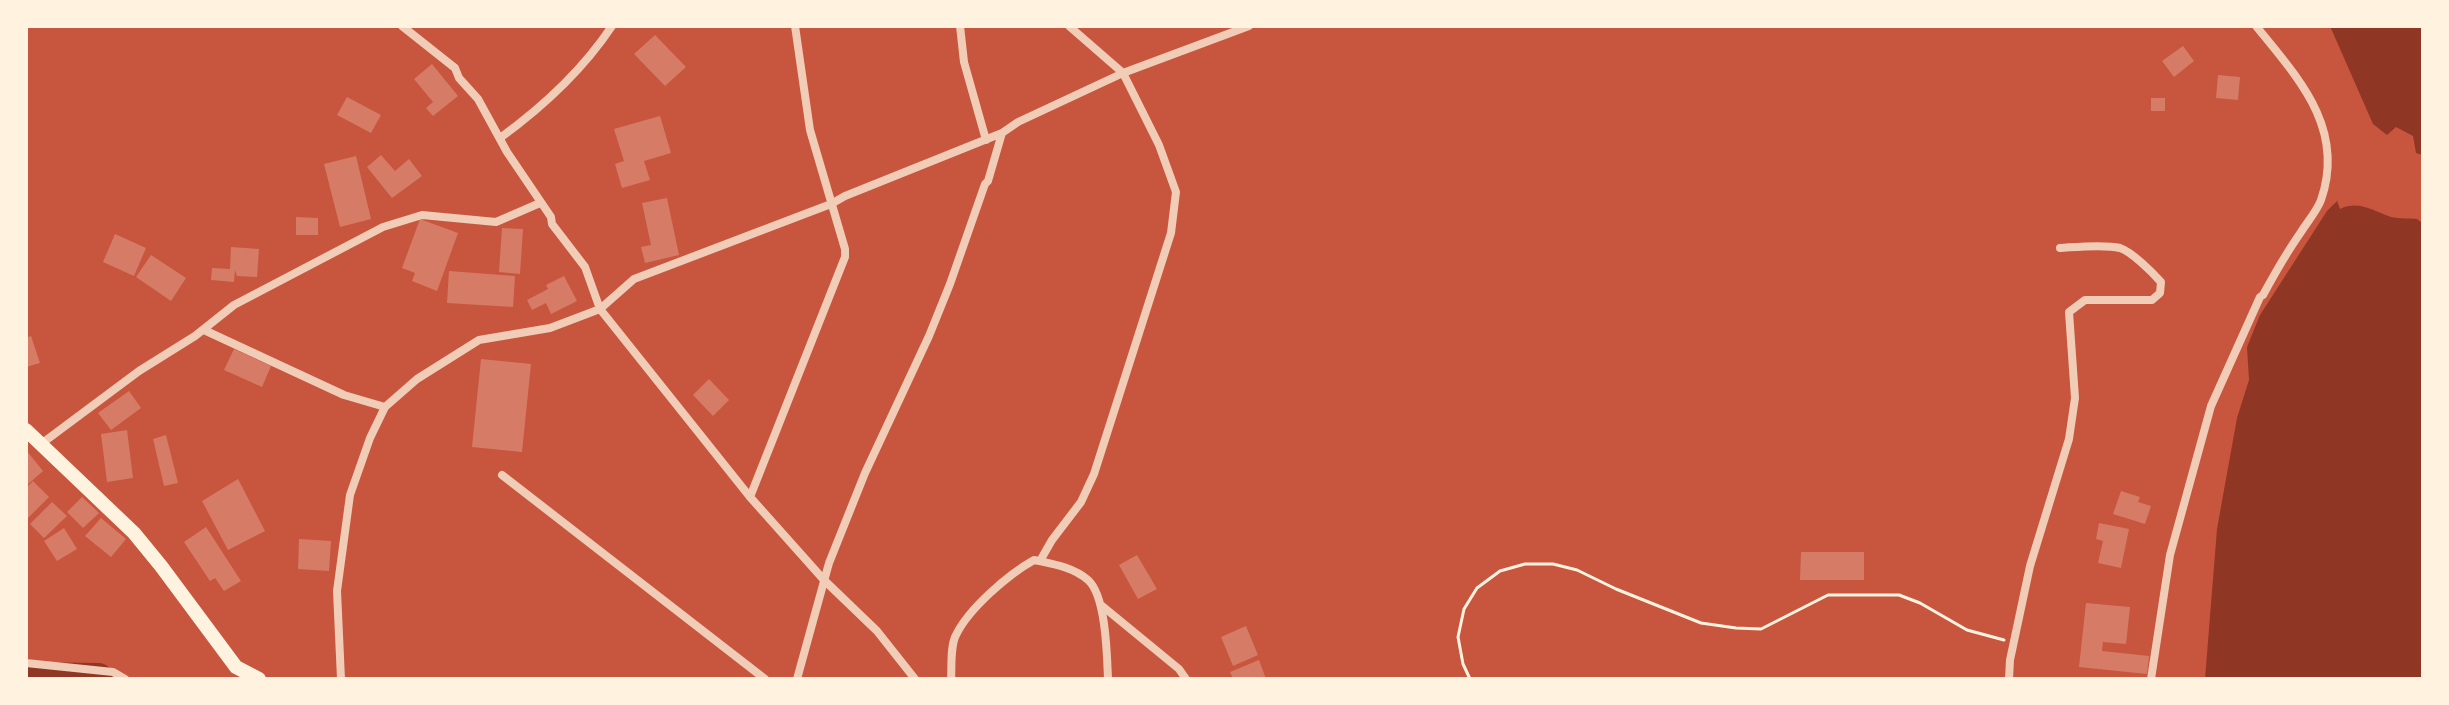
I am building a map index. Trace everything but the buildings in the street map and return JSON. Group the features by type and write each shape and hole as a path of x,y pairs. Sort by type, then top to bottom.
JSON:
{"main road":[{"path":"26,430 134,533 236,667 258,679"}],"street":[{"path":"402,26 455,68 459,78 478,99 507,152 585,267 600,309 750,497 824,580 877,631 915,679"},
{"path":"500,138 540,109 592,56 612,26"},
{"path":"750,497 845,257 810,130 795,26"},
{"path":"960,26 964,62 986,140"},
{"path":"1040,561 1081,502 1094,474 1171,233 1176,192 1159,145 1123,73 1069,26"},
{"path":"341,679 337,591 350,495 370,438 385,407 417,379 479,340 550,328 600,309 634,279 831,204 1002,133 1018,122 1123,73 1249,26"},
{"path":"2151,679 2170,555 2211,406 2260,297 2320,202 2329,160 2326,131 2316,108 2293,72 2256,26"},
{"path":"797,679 829,563 865,473 950,284 1002,133"},
{"path":"40,445 139,371 204,330 234,305 383,227 422,215 496,222 540,203"},
{"path":"2009,679 2030,566 2069,439 2075,398 2069,312 2085,300 2152,300 2160,293 2161,282 2121,248 2060,248"},
{"path":"204,330 344,395 385,407"},
{"path":"502,475 765,679"},
{"path":"951,679 954,637 972,611 1034,560 1064,566 1090,581 1100,605 1106,638 1108,679"},
{"path":"1100,605 1179,669 1186,679"},
{"path":"26,663 113,672 125,679"}],"path":[{"path":"1470,679 1463,664 1458,637 1464,609 1477,588 1500,571 1525,564 1553,564 1577,570 1701,623 1761,629 1828,595 1899,595 1920,603 1967,630 2014,642"}],"shaded area":[{"path":"2330,26 2423,26 2423,155 2416,153 2413,136 2396,127 2387,135 2373,124"},
{"path":"2337,201 2340,209 2360,206 2391,217 2423,221 2423,679 2205,679 2217,529 2237,418 2249,380 2247,347 2260,315 2327,211"}],"waterway":[{"path":"26,678 98,679"}]}
